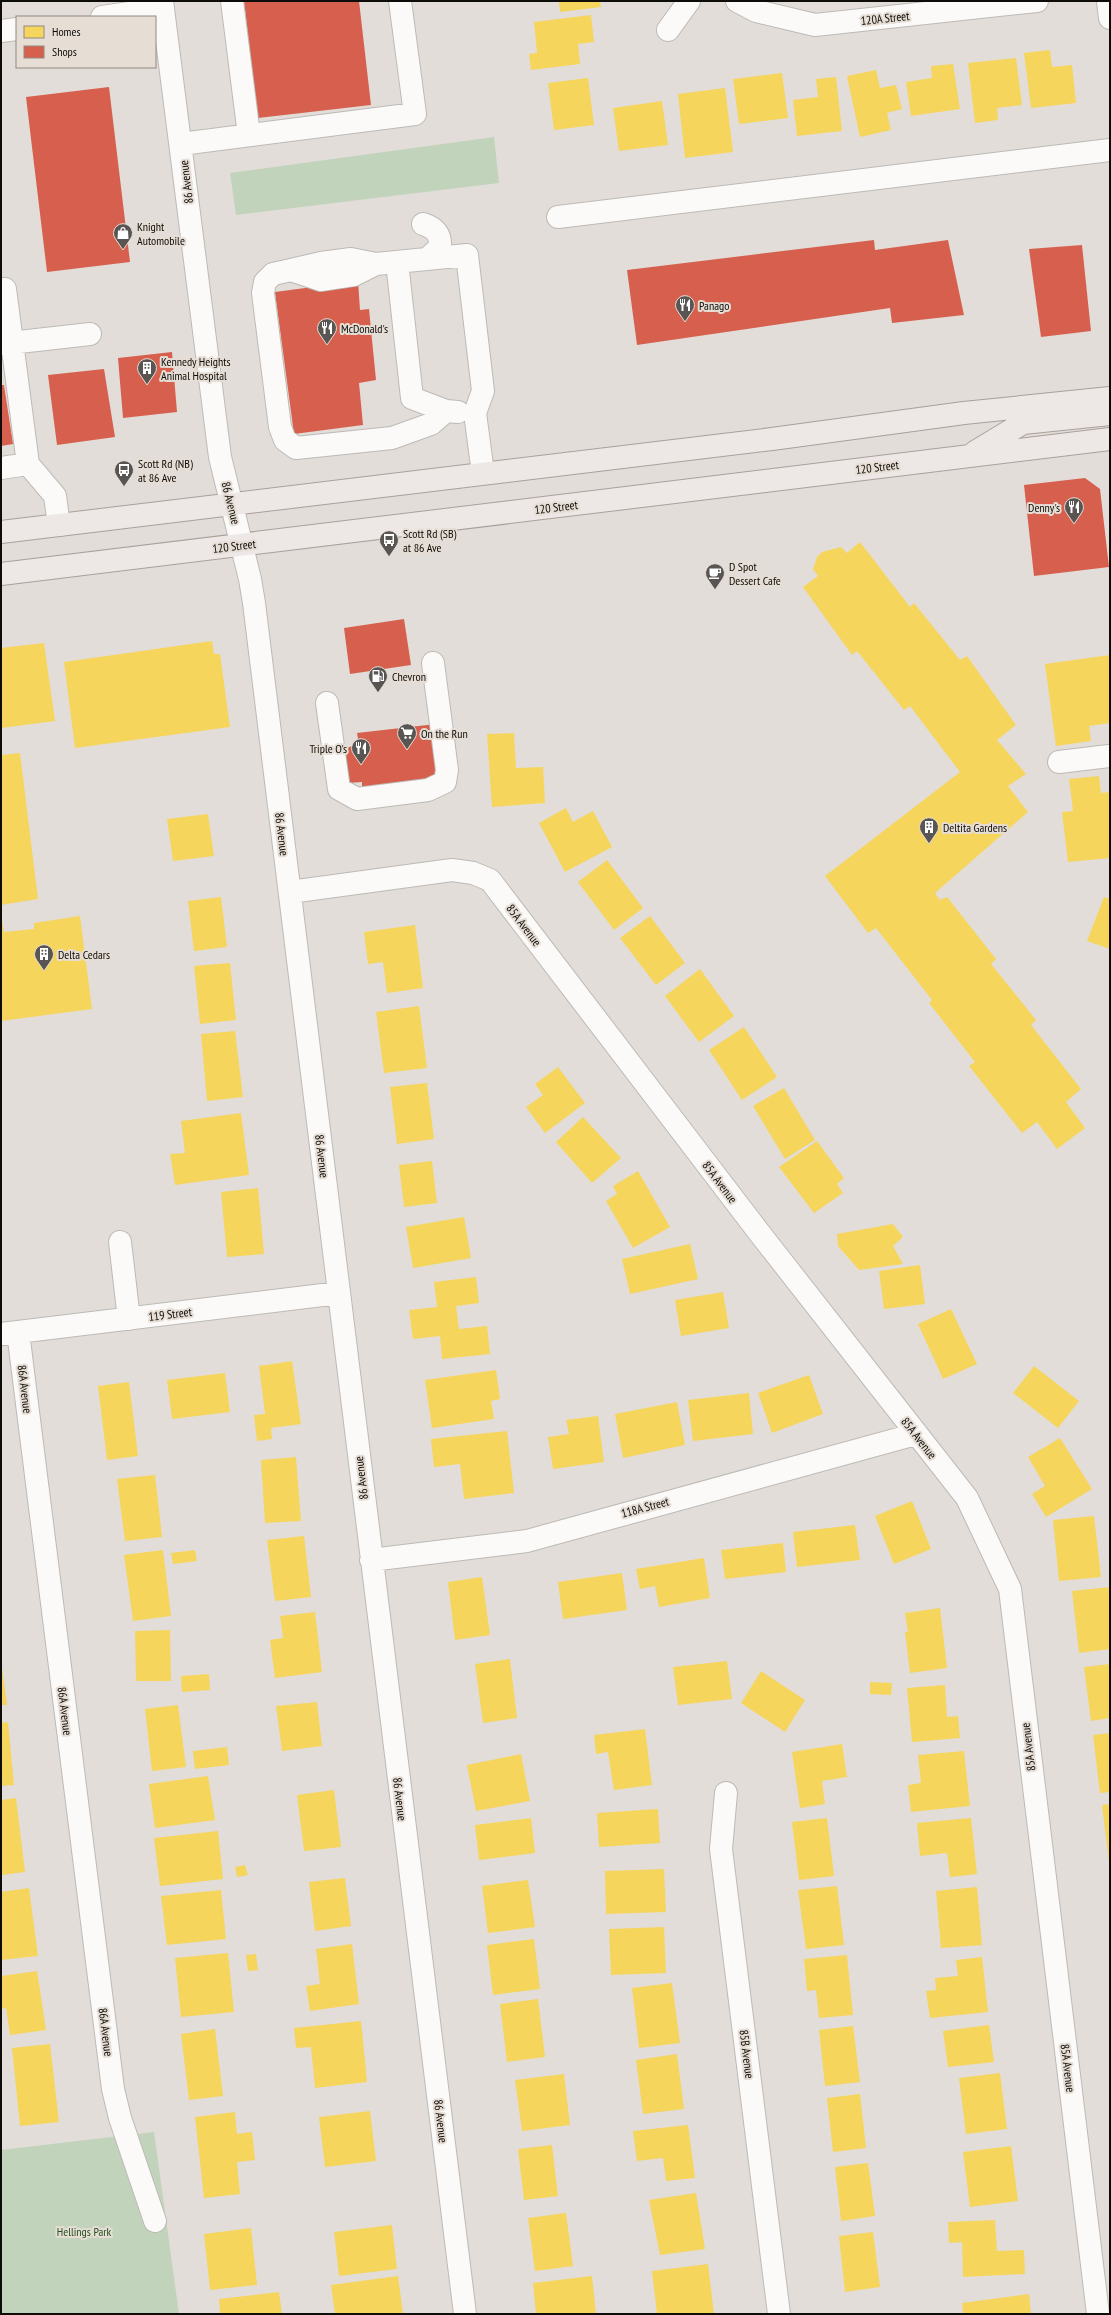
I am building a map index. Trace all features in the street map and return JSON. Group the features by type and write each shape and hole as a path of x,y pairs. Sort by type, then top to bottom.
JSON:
{"main road":[{"path":"1,532 772,439 964,413 1110,398"},
{"path":"967,456 1023,423 1110,414"},
{"name":"120 Street","path":"1,574 1110,439"}],"street":[{"path":"232,1 249,135"},
{"path":"181,144 415,114 400,1"},
{"path":"668,30 689,1"},
{"name":"120A Street","path":"736,1 756,11 815,25 1037,1"},
{"path":"1108,1 1110,18"},
{"path":"107,16 163,5"},
{"name":"86 Avenue","path":"163,5 220,457 254,603 464,2314"},
{"path":"1,31 16,29"},
{"path":"558,217 1110,150"},
{"path":"424,224 433,228 441,241 440,247 428,258"},
{"path":"446,411 431,424 392,438 296,448 285,440 280,427 263,293 264,282 273,274 321,263 351,259 386,263 467,255 483,391 475,413 483,473"},
{"path":"386,263 412,398 446,411 475,413"},
{"path":"5,290 7,343 28,464 55,496 59,525"},
{"path":"7,343 90,334"},
{"path":"1,468 28,464"},
{"path":"327,703 339,789 357,799 428,790 446,782 447,770 433,663"},
{"path":"1059,762 1110,755"},
{"name":"85A Avenue","path":"290,892 452,870 474,873 490,880 756,1229 967,1498 1010,1589 1098,2314"},
{"path":"120,1242 129,1319"},
{"name":"119 Street","path":"10,1333 339,1293"},
{"name":"86A Avenue","path":"10,1333 113,2089 120,2118 156,2221"},
{"name":"118A Street","path":"371,1560 527,1541 916,1434"},
{"name":"85B Avenue","path":"726,1793 721,1849 779,2314"}],"green space":[{"path":"494,137 499,183 236,215 230,173"},
{"name":"Hellings Park","path":"154,2132 179,2314 1,2314 1,2150"}],"building: Homes":[{"path":"559,1 600,1 601,7 560,12"},
{"path":"591,15 594,42 578,44 580,64 531,70 529,54 537,53 534,22"},
{"path":"1050,50 1052,67 1072,65 1076,103 1031,108 1024,53"},
{"path":"1016,58 1022,105 997,108 998,120 975,123 968,63"},
{"path":"953,64 960,109 911,116 906,82 932,78 931,66"},
{"path":"876,70 880,88 896,85 902,109 887,113 891,130 860,137 847,76"},
{"path":"782,73 788,118 739,124 733,79"},
{"path":"836,77 842,131 797,136 793,100 818,97 816,79"},
{"path":"588,78 594,125 554,130 548,83"},
{"path":"725,88 733,152 685,158 678,94"},
{"path":"662,101 668,145 619,151 613,108"},
{"name":"Deltita Gardens","path":"860,542 910,607 914,603 960,660 967,656 1016,725 997,740 1026,774 1008,786 1028,812 935,893 940,900 947,897 996,959 991,964 1036,1020 1031,1025 1081,1089 1066,1102 1085,1128 1057,1149 1037,1122 1022,1133 969,1066 975,1062 929,1003 932,1000 876,928 868,933 825,876 960,772 910,706 904,710 857,651 852,655 803,587 818,576 813,569 817,557 822,552 841,547 847,553"},
{"path":"212,641 214,654 220,654 230,727 75,748 64,662"},
{"path":"44,643 55,721 1,728 1,648"},
{"path":"1110,655 1110,723 1089,726 1091,741 1056,746 1045,664"},
{"path":"514,733 516,768 543,767 545,803 492,807 487,734"},
{"path":"20,753 38,899 1,905 1,755"},
{"path":"1099,776 1101,793 1110,792 1110,858 1068,862 1062,812 1073,811 1069,779"},
{"path":"566,808 573,822 593,811 612,847 565,872 539,823"},
{"path":"208,814 214,856 173,861 167,819"},
{"path":"607,860 643,908 614,930 578,882"},
{"path":"221,897 227,947 194,951 188,901"},
{"path":"1104,897 1110,899 1110,949 1087,941"},
{"name":"Delta Cedars","path":"1,915 4,932 34,929 34,923 80,916 92,1009 1,1021"},
{"path":"650,916 685,963 656,985 620,938"},
{"path":"415,925 423,988 387,993 383,962 368,964 364,932"},
{"path":"230,963 236,1020 200,1024 194,966"},
{"path":"700,969 734,1016 699,1042 665,996"},
{"path":"419,1006 427,1068 384,1073 376,1012"},
{"path":"744,1027 777,1077 742,1100 709,1050"},
{"path":"235,1031 243,1097 207,1101 201,1034"},
{"path":"558,1067 585,1103 545,1133 526,1107 543,1095 535,1084"},
{"path":"427,1083 434,1139 397,1144 390,1087"},
{"path":"784,1088 815,1140 785,1159 753,1106"},
{"path":"241,1113 249,1175 175,1185 170,1154 185,1153 181,1121"},
{"path":"583,1117 621,1158 592,1183 556,1142"},
{"path":"817,1141 844,1178 837,1184 843,1193 814,1213 779,1167"},
{"path":"432,1161 437,1203 404,1207 399,1165"},
{"path":"638,1171 670,1227 633,1248 606,1201 617,1194 613,1186"},
{"path":"258,1188 264,1254 227,1257 221,1192"},
{"path":"464,1217 471,1258 413,1268 406,1227"},
{"path":"893,1224 903,1237 893,1246 903,1264 859,1270 838,1246 837,1234"},
{"path":"690,1244 698,1279 630,1294 622,1259"},
{"path":"920,1265 925,1304 884,1309 879,1271"},
{"path":"476,1277 479,1303 456,1306 459,1329 487,1326 490,1354 442,1359 440,1336 413,1339 409,1310 437,1307 434,1282"},
{"path":"723,1292 729,1328 681,1336 675,1300"},
{"path":"951,1309 977,1364 943,1379 918,1324"},
{"path":"292,1361 301,1424 271,1428 272,1439 257,1441 254,1415 265,1414 259,1366"},
{"path":"1034,1366 1079,1401 1058,1428 1013,1393"},
{"path":"496,1370 500,1399 491,1401 494,1419 432,1428 425,1380"},
{"path":"225,1373 230,1412 172,1419 167,1380"},
{"path":"809,1375 823,1414 772,1433 758,1393"},
{"path":"129,1382 138,1456 107,1460 98,1386"},
{"path":"749,1393 753,1434 693,1441 688,1400"},
{"path":"677,1402 685,1445 623,1458 615,1414"},
{"path":"598,1416 604,1462 553,1469 548,1437 569,1434 566,1420"},
{"path":"507,1431 514,1493 464,1499 460,1464 434,1467 431,1439"},
{"path":"1060,1438 1092,1489 1046,1517 1032,1494 1045,1486 1028,1457"},
{"path":"296,1457 301,1521 265,1523 261,1460"},
{"path":"155,1475 162,1537 125,1541 117,1479"},
{"path":"912,1501 931,1549 894,1564 875,1516"},
{"path":"1094,1516 1101,1577 1059,1581 1053,1520"},
{"path":"855,1525 860,1560 797,1567 793,1532"},
{"path":"304,1536 311,1597 275,1601 267,1540"},
{"path":"783,1543 786,1572 725,1579 721,1550"},
{"path":"163,1550 171,1616 133,1621 124,1555"},
{"path":"195,1550 197,1561 173,1564 171,1553"},
{"path":"704,1558 710,1598 659,1607 655,1586 640,1589 636,1569"},
{"path":"622,1573 627,1610 563,1619 558,1582"},
{"path":"482,1577 490,1635 455,1640 448,1582"},
{"path":"1110,1587 1110,1649 1079,1653 1072,1591"},
{"path":"940,1608 947,1668 910,1673 905,1632 908,1632 905,1613"},
{"path":"315,1612 322,1672 275,1678 270,1640 283,1638 280,1616"},
{"path":"170,1630 171,1681 136,1681 135,1631"},
{"path":"510,1659 517,1718 483,1723 475,1664"},
{"path":"1,1660 7,1705 1,1705"},
{"path":"727,1661 732,1699 678,1705 673,1667"},
{"path":"1110,1664 1110,1718 1091,1721 1084,1667"},
{"path":"761,1671 805,1700 785,1732 741,1703"},
{"path":"209,1674 210,1690 182,1692 181,1676"},
{"path":"870,1682 892,1683 891,1695 870,1694"},
{"path":"945,1685 947,1717 958,1716 960,1738 912,1742 907,1688"},
{"path":"317,1702 322,1746 282,1751 276,1706"},
{"path":"178,1705 186,1767 152,1771 145,1709"},
{"path":"8,1722 14,1785 1,1786 1,1723"},
{"path":"645,1729 652,1785 614,1790 608,1752 596,1754 594,1735"},
{"path":"1110,1733 1110,1792 1100,1793 1093,1735"},
{"path":"842,1744 847,1777 822,1781 825,1804 800,1808 792,1752"},
{"path":"227,1747 229,1765 195,1769 193,1751"},
{"path":"964,1751 970,1806 911,1812 908,1785 921,1783 918,1755"},
{"path":"521,1754 530,1801 476,1811 467,1765"},
{"path":"208,1776 215,1820 155,1828 149,1784"},
{"path":"334,1790 341,1847 304,1851 297,1795"},
{"path":"16,1798 25,1872 1,1875 1,1800"},
{"path":"1110,1804 1110,1863 1109,1863 1102,1805"},
{"path":"658,1809 660,1843 599,1847 597,1813"},
{"path":"531,1818 535,1853 479,1860 475,1825"},
{"path":"827,1818 834,1876 799,1880 792,1822"},
{"path":"971,1818 977,1874 950,1877 947,1853 920,1856 917,1823"},
{"path":"218,1831 223,1879 160,1886 154,1838"},
{"path":"245,1865 248,1875 237,1877 235,1867"},
{"path":"664,1869 666,1912 606,1914 605,1871"},
{"path":"345,1878 351,1926 315,1931 309,1882"},
{"path":"528,1880 535,1927 488,1933 482,1886"},
{"path":"837,1886 844,1945 806,1949 798,1890"},
{"path":"977,1887 982,1945 941,1948 936,1891"},
{"path":"29,1888 38,1956 1,1960 1,1892"},
{"path":"221,1890 226,1939 167,1945 161,1896"},
{"path":"664,1927 666,1973 611,1975 609,1929"},
{"path":"534,1939 540,1989 493,1995 487,1945"},
{"path":"352,1944 359,2004 310,2011 306,1986 320,1984 316,1949"},
{"path":"228,1953 234,2012 181,2017 175,1958"},
{"path":"256,1954 258,1970 248,1971 246,1955"},
{"path":"847,1955 853,2015 819,2018 816,1990 807,1991 804,1959"},
{"path":"982,1957 988,2012 930,2018 926,1991 936,1990 935,1978 958,1976 956,1960"},
{"path":"37,1971 46,2030 10,2035 6,2008 1,2009 1,1976"},
{"path":"672,1983 680,2043 639,2048 632,1988"},
{"path":"538,1999 545,2057 507,2062 500,2004"},
{"path":"361,2021 367,2082 315,2088 311,2047 296,2048 294,2028"},
{"path":"989,2025 994,2062 948,2067 943,2031"},
{"path":"853,2026 860,2082 825,2086 819,2030"},
{"path":"215,2029 223,2096 189,2100 181,2034"},
{"path":"50,2044 59,2122 20,2126 12,2048"},
{"path":"677,2054 684,2109 643,2114 636,2060"},
{"path":"1000,2073 1007,2129 966,2134 959,2078"},
{"path":"564,2074 570,2125 522,2131 515,2080"},
{"path":"860,2094 866,2148 833,2152 827,2098"},
{"path":"370,2111 376,2161 325,2167 319,2117"},
{"path":"235,2112 237,2134 252,2132 255,2160 237,2162 240,2194 204,2198 195,2117"},
{"path":"688,2125 695,2178 666,2181 663,2158 637,2161 633,2131"},
{"path":"552,2145 558,2196 524,2200 518,2149"},
{"path":"1011,2146 1018,2201 970,2207 963,2152"},
{"path":"868,2163 875,2216 841,2221 835,2167"},
{"path":"696,2193 705,2249 660,2255 649,2200"},
{"path":"566,2213 573,2266 535,2271 528,2218"},
{"path":"995,2220 997,2251 1024,2250 1025,2274 963,2277 962,2242 949,2243 948,2222"},
{"path":"392,2225 397,2269 339,2276 334,2232"},
{"path":"251,2228 257,2285 210,2290 204,2234"},
{"path":"873,2232 880,2287 845,2292 839,2236"},
{"path":"708,2264 714,2314 657,2314 652,2271"},
{"path":"398,2276 403,2314 335,2314 331,2285"},
{"path":"592,2276 596,2314 536,2314 533,2283"},
{"path":"279,2292 282,2314 217,2314 220,2313 219,2299"},
{"path":"1029,2294 1031,2314 963,2314 962,2303"}],"building: Shops":[{"path":"244,1 359,1 371,105 258,118"},
{"path":"109,87 130,262 47,272 26,97"},
{"path":"874,240 875,250 948,240 964,315 892,323 890,308 637,345 627,270"},
{"path":"1082,245 1091,331 1041,337 1029,249"},
{"name":"McDonald's","path":"358,281 360,310 369,309 376,380 359,383 363,425 294,434 275,292"},
{"name":"Kennedy Heights Animal Hospital","path":"172,352 177,412 123,418 118,358"},
{"path":"104,369 115,437 57,445 48,375"},
{"path":"1,385 4,385 13,444 1,446"},
{"path":"1085,478 1100,489 1109,567 1034,576 1024,485"},
{"path":"404,619 411,665 350,674 344,628"},
{"name":"On the Run","path":"436,724 442,769 434,781 362,789 362,782 348,783 344,748 359,745 357,733"}],"place":[{"name":"Knight Automobile","path":"123,250"},
{"name":"Panago","path":"685,322"},
{"name":"McDonald's","path":"327,345"},
{"name":"Kennedy Heights Animal Hospital","path":"147,385"},
{"name":"Scott Rd (NB) at 86 Ave","path":"124,487"},
{"name":"Denny's","path":"1074,524"},
{"name":"Scott Rd (SB) at 86 Ave","path":"389,557"},
{"name":"D Spot Dessert Cafe","path":"715,590"},
{"name":"Chevron","path":"378,693"},
{"name":"On the Run","path":"407,750"},
{"name":"Triple O's","path":"361,765"},
{"name":"Deltita Gardens","path":"929,844"},
{"name":"Delta Cedars","path":"44,971"}]}
